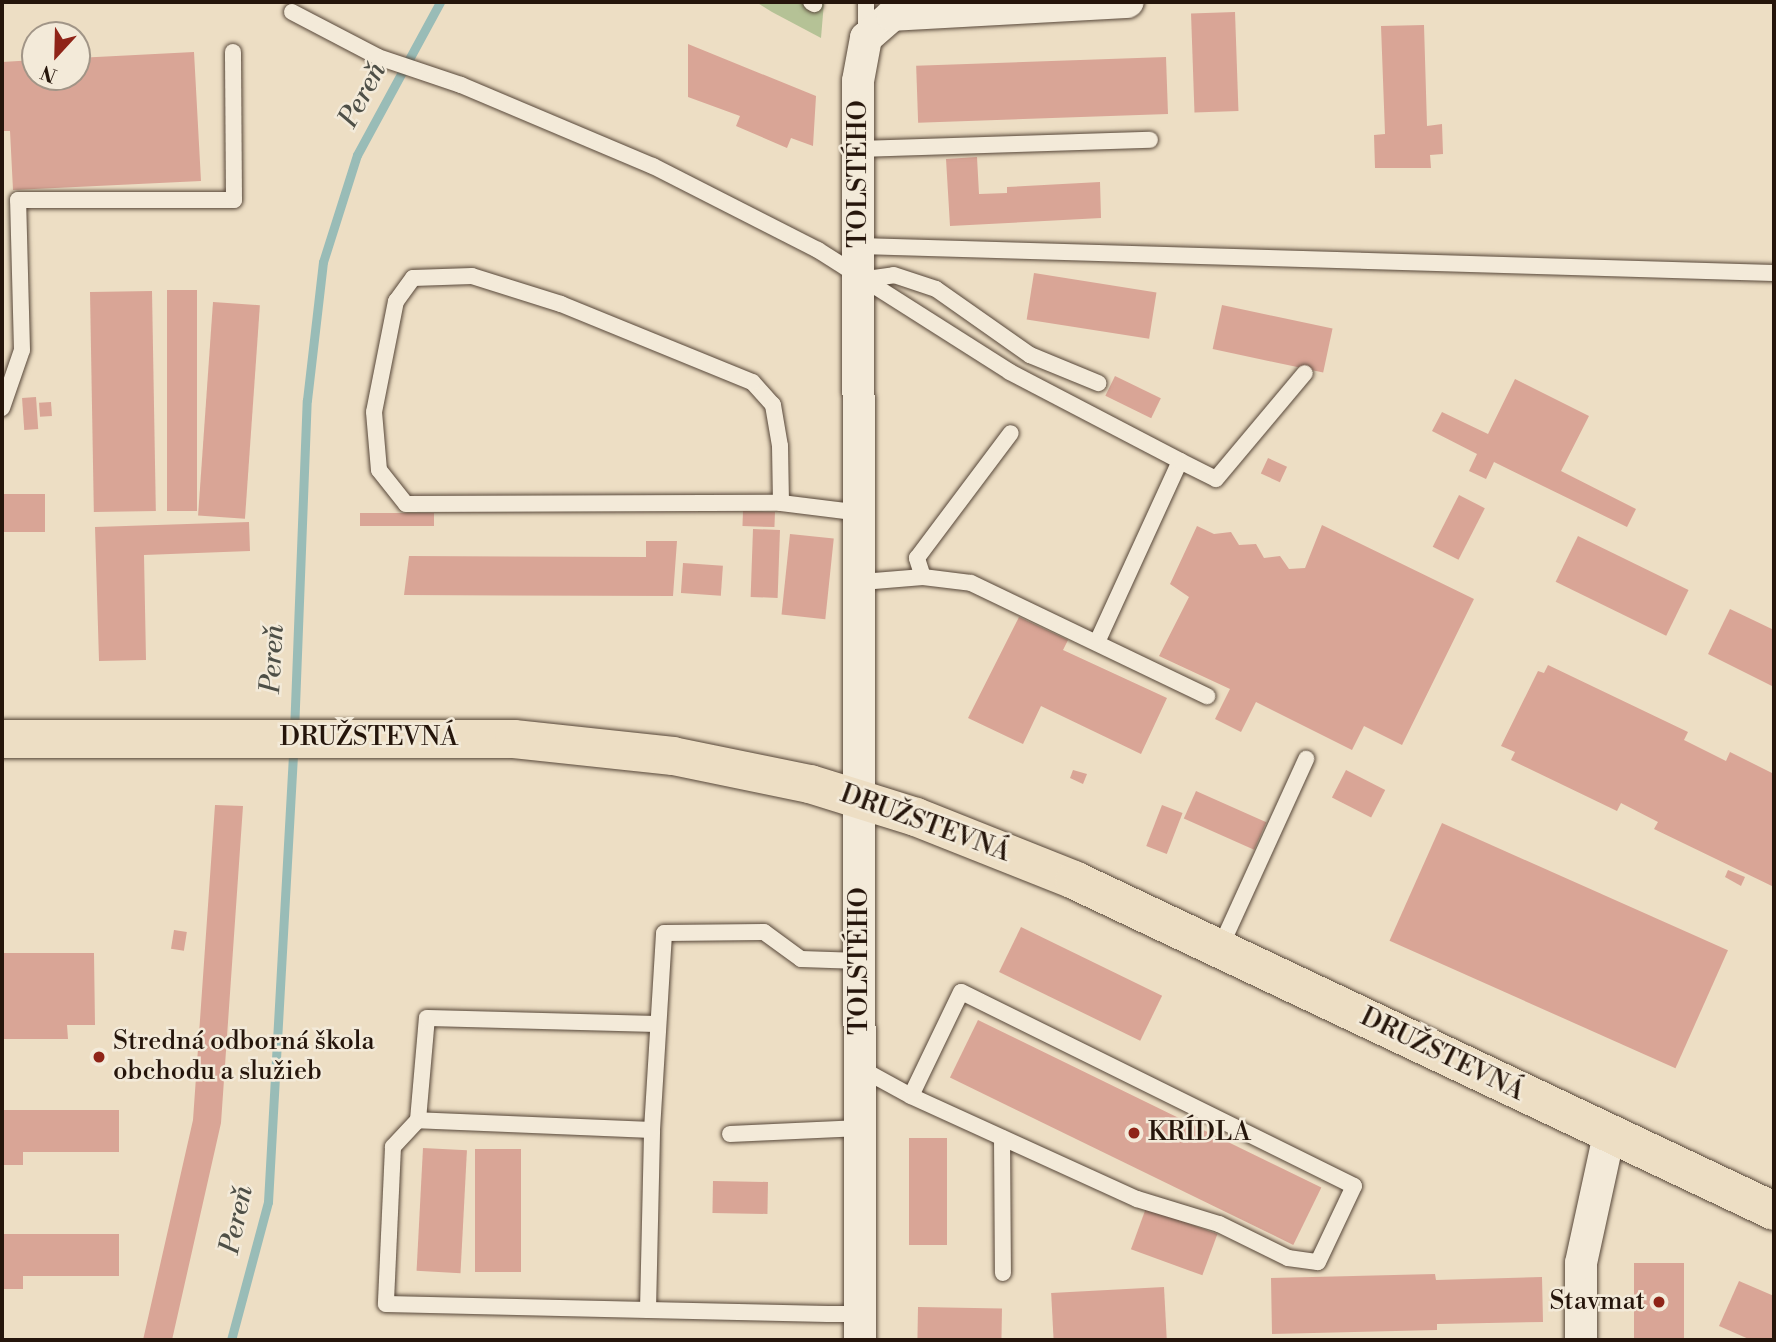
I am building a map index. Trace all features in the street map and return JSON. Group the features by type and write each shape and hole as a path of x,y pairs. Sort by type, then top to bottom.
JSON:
{"main road":[{"name":"DRUŽSTEVNÁ","path":"2,739 314,737 570,742 725,765 861,799 1074,880 1774,1211"}],"street":[{"path":"866,38 892,15 1116,2"},
{"name":"TOLSTÉHO","path":"860,1327 862,582 858,81 866,38"},
{"path":"1581,1340 1581,1263 1609,1135"}],"lane":[{"path":"866,2 866,38"},
{"path":"292,12 378,57 461,85 653,166 818,250 1010,372 1216,479 1305,373"},
{"path":"2,408 22,349 18,200 234,200 233,52"},
{"path":"859,149 1150,139"},
{"path":"860,246 1774,273"},
{"path":"860,279 894,275 936,289 1030,355 1098,383"},
{"path":"781,503 780,446 773,405 752,382 561,304 472,276 413,278 396,301 374,412 379,470 406,504 781,503 861,513"},
{"path":"923,577 917,558 1011,433"},
{"path":"1097,642 1180,461"},
{"path":"862,582 923,577 971,583 1207,696"},
{"path":"1220,948 1306,759"},
{"path":"648,1310 652,1130 664,933 764,932 802,960 860,961"},
{"path":"860,1068 911,1096 1137,1199 1219,1224 1288,1258 1318,1262 1354,1186 961,992 911,1096"},
{"path":"658,1024 427,1018 418,1120 393,1147 386,1304 648,1310 860,1327"},
{"path":"418,1120 652,1130"},
{"path":"730,1134 861,1128"},
{"path":"1002,1138 1003,1273"}],"green space":[{"path":"756,2 824,2 821,38 772,12"}],"building":[{"path":"554,2 554,4 531,4"},
{"path":"1235,12 1238,111 1194,112 1191,14"},
{"path":"1424,25 1427,126 1442,124 1443,154 1430,155 1431,168 1375,168 1374,135 1385,134 1381,26"},
{"path":"688,44 816,96 813,146 791,138 787,148 736,126 740,116 688,97"},
{"path":"194,52 201,181 13,190 10,131 2,131 2,62 21,61 21,91 91,91 91,57"},
{"path":"1166,57 1168,114 918,123 916,66"},
{"path":"977,157 979,194 1007,193 1007,187 1100,182 1101,218 950,226 946,159"},
{"path":"1034,273 1156,292 1149,339 1027,319"},
{"path":"167,290 197,290 197,511 167,511"},
{"path":"152,291 156,511 94,512 90,292"},
{"path":"213,302 260,305 245,519 198,515"},
{"path":"1222,305 1333,328 1323,373 1213,349"},
{"path":"1115,376 1161,398 1151,418 1105,396"},
{"path":"1515,379 1589,416 1561,471 1636,509 1627,527 1494,462 1486,479 1469,471 1477,454 1432,431 1442,412 1488,434"},
{"path":"36,397 38,429 24,430 22,398"},
{"path":"51,402 52,416 40,417 39,403"},
{"path":"1268,458 1287,467 1280,482 1261,473"},
{"path":"2,494 45,494 45,532 2,532"},
{"path":"1459,495 1485,508 1459,560 1433,547"},
{"path":"743,511 775,512 774,527 742,526"},
{"path":"360,513 434,513 434,526 360,526"},
{"path":"249,522 250,551 144,555 146,660 99,661 95,527"},
{"path":"1322,525 1474,599 1402,745 1364,726 1352,750 1256,702 1241,732 1215,719 1230,689 1159,656 1189,597 1170,584 1197,526 1214,534 1231,532 1239,545 1256,544 1264,558 1280,556 1289,569 1305,568"},
{"path":"753,529 780,530 778,598 751,597"},
{"path":"790,534 834,539 825,619 782,615"},
{"path":"1578,536 1689,590 1666,636 1556,582"},
{"path":"646,541 677,541 673,596 404,595 409,556 646,557"},
{"path":"683,563 723,566 721,596 681,593"},
{"path":"1730,609 1774,630 1774,687 1708,654"},
{"path":"1019,617 1068,640 1063,650 1167,698 1141,754 1041,706 1023,744 968,718"},
{"path":"1548,665 1688,732 1684,740 1726,761 1730,752 1774,774 1774,887 1654,829 1658,822 1621,803 1617,811 1511,760 1515,752 1501,746 1538,671 1544,673"},
{"path":"1073,770 1087,774 1083,784 1070,778"},
{"path":"1346,770 1385,790 1371,818 1332,798"},
{"path":"1196,791 1266,822 1254,850 1184,818"},
{"path":"215,805 243,806 221,1123 172,1340 143,1340 193,1120"},
{"path":"1162,805 1183,813 1167,854 1146,846"},
{"path":"1442,823 1728,950 1675,1068 1390,941"},
{"path":"1728,870 1745,877 1741,886 1725,877"},
{"path":"1021,927 1162,996 1140,1041 999,972"},
{"path":"174,930 187,932 184,951 171,949"},
{"path":"2,953 94,953 95,1025 67,1025 68,1039 2,1039"},
{"name":"KRÍDLA","path":"978,1020 1321,1187 1293,1245 950,1078"},
{"path":"2,1110 119,1110 119,1152 23,1152 23,1165 2,1165"},
{"path":"909,1138 947,1138 947,1245 909,1245"},
{"path":"423,1148 467,1150 461,1273 417,1271"},
{"path":"475,1149 521,1149 521,1272 475,1272"},
{"path":"713,1181 768,1182 767,1214 712,1213"},
{"path":"1146,1208 1217,1234 1202,1275 1131,1249"},
{"path":"2,1234 119,1234 119,1276 23,1276 23,1289 2,1289"},
{"name":"Stavmat","path":"1634,1263 1684,1263 1684,1340 1634,1340"},
{"path":"1435,1274 1436,1280 1542,1277 1543,1322 1437,1324 1437,1330 1272,1334 1271,1278"},
{"path":"1739,1281 1774,1296 1774,1340 1751,1340 1719,1326"},
{"path":"1164,1287 1167,1340 1054,1340 1051,1293"},
{"path":"918,1307 1002,1308 1001,1340 917,1340"}],"waterway":[{"name":"Pereň","path":"294,732 307,400 323,262 357,155 440,2"},
{"name":"Pereň","path":"231,1340 268,1202 293,749"}],"place":[{"name":"Stredná odborná škola obchodu a služieb","path":"99,1057"},
{"name":"KRÍDLA","path":"1134,1133"},
{"name":"Stavmat","path":"1659,1302"}]}
